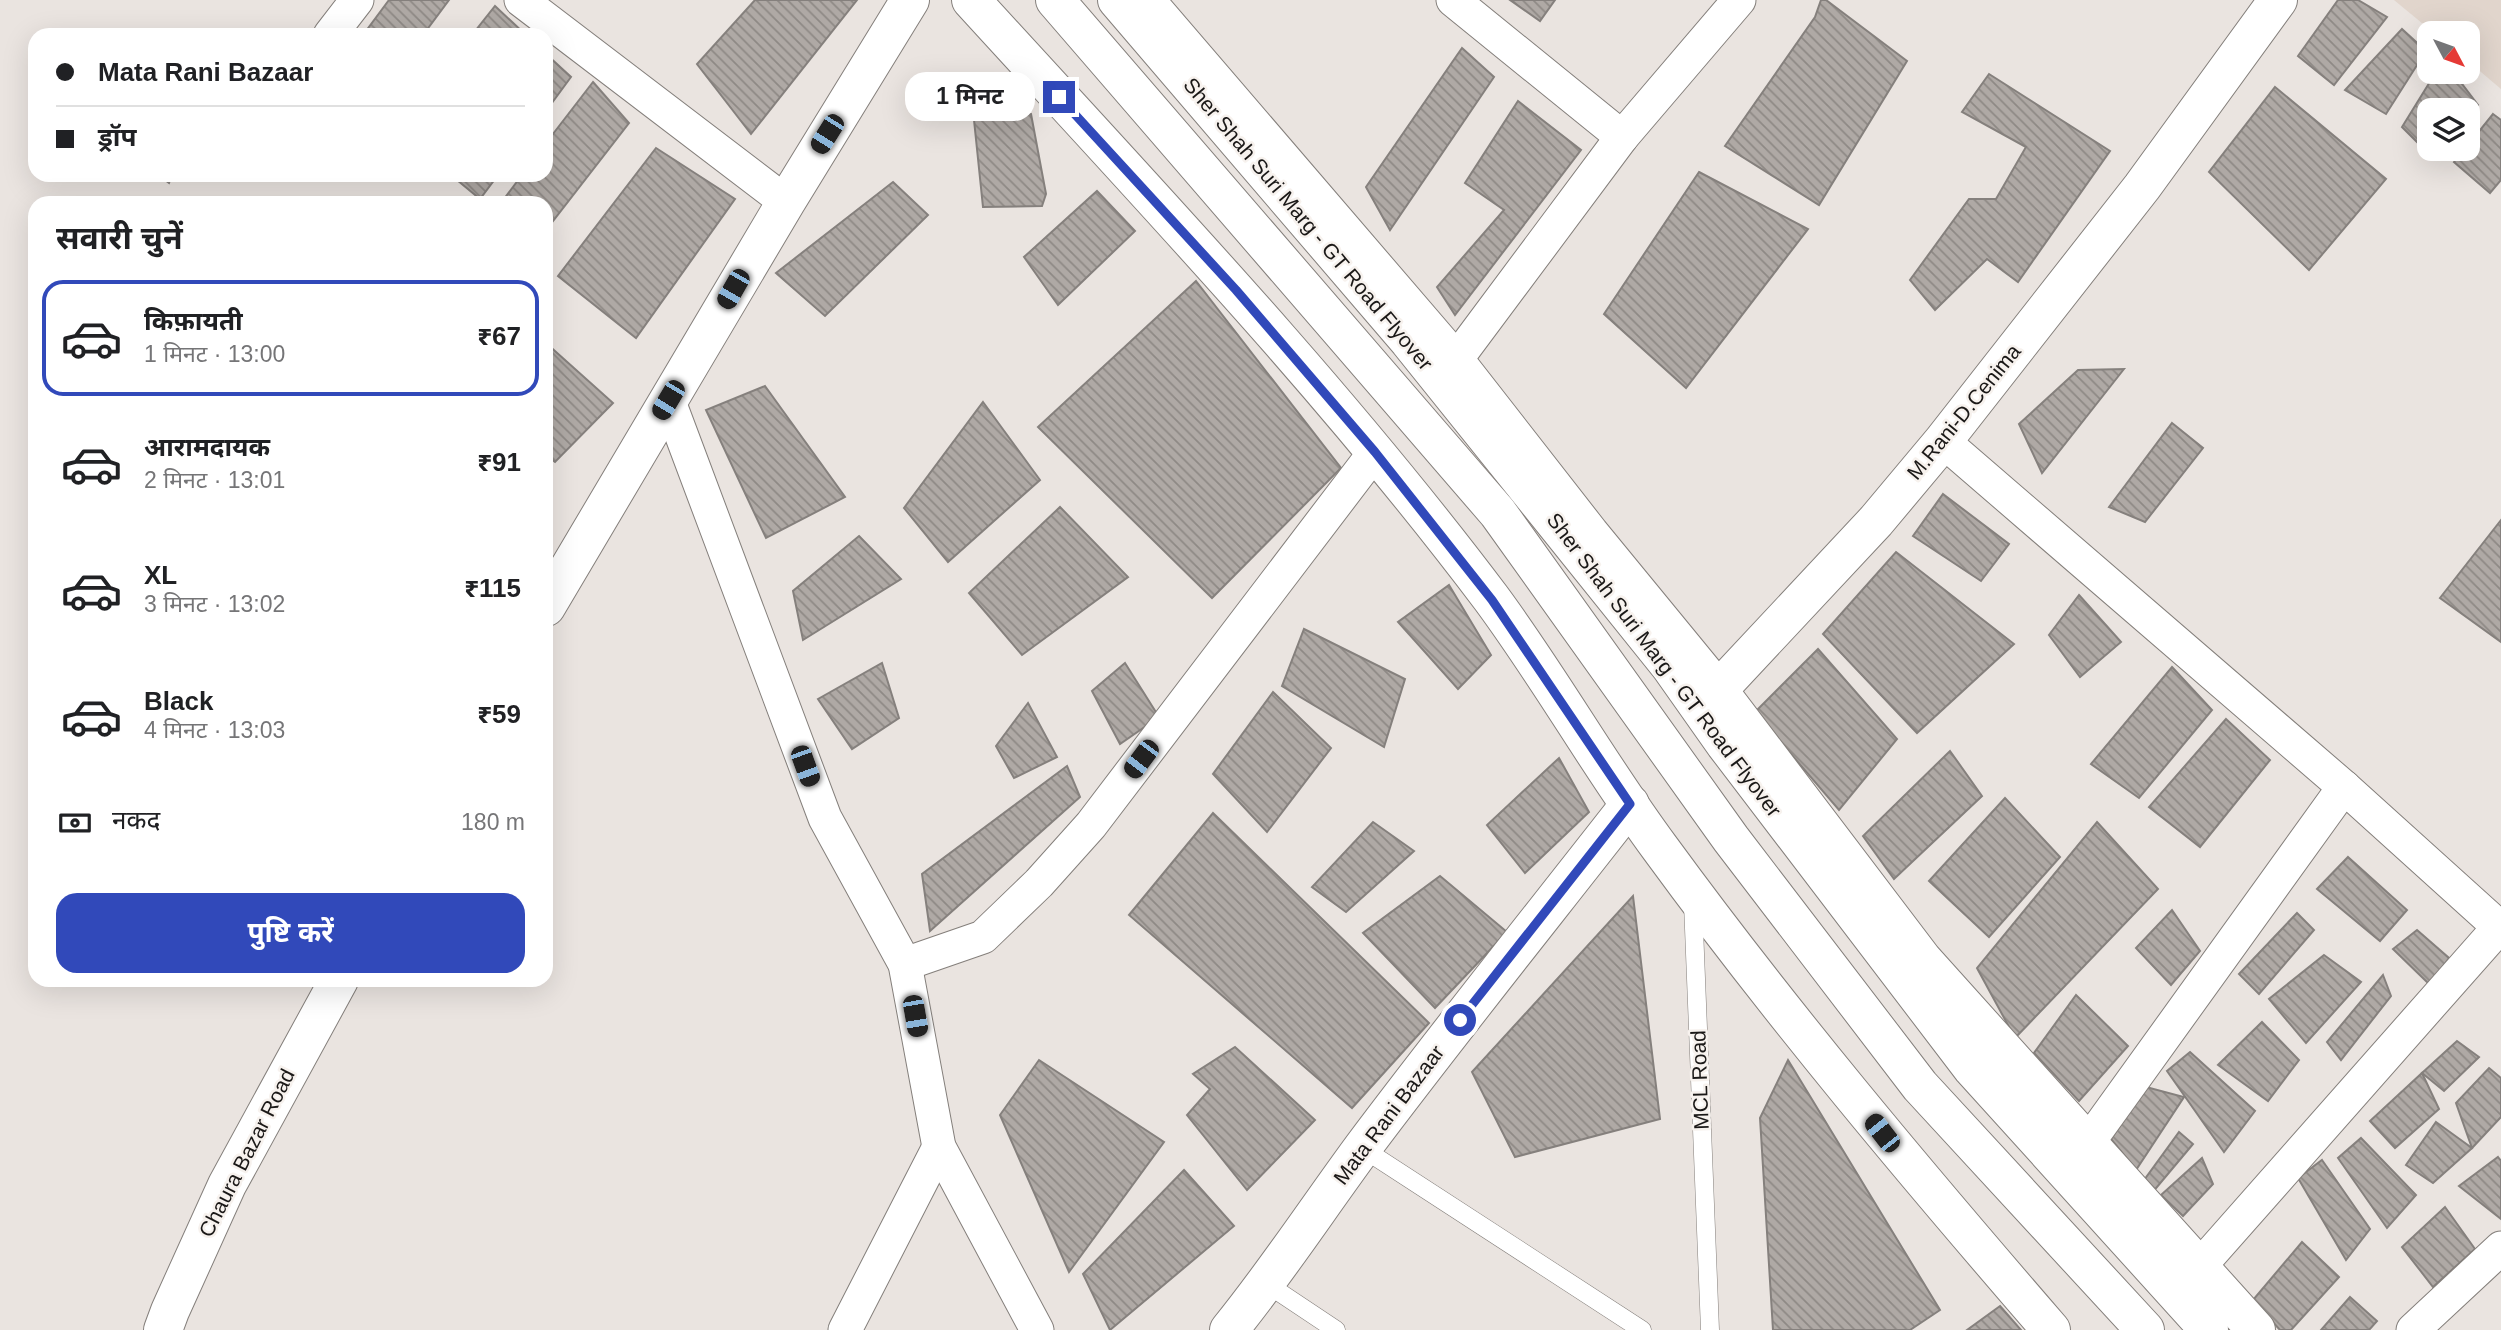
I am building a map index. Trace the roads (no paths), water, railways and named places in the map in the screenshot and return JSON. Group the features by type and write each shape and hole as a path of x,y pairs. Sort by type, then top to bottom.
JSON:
{"street":[{"path":"335,28 357,0"},
{"path":"521,0 786,202"},
{"path":"553,595 786,202 911,0"},
{"path":"971,0 1236,290 1375,452 1492,600 1692,893 1900,1155 2051,1330"},
{"name":"Sher Shah Suri Marg - GT Road Flyover","path":"1055,0 1498,513 1731,839 1920,1086 2145,1330"},
{"name":"Sher Shah Suri Marg - GT Road Flyover","path":"1117,0 1409,341 1645,634 1725,744 1972,1068 2209,1330"},
{"path":"1145,0 1455,361 1581,523 1718,690 1923,960 2256,1330"},
{"path":"1453,0 1622,137"},
{"path":"1455,361 1622,137 1739,0"},
{"name":"M.Rani-D.Cenima","path":"1718,690 1876,520 1943,442 2192,119 2278,0"},
{"path":"668,400 825,818 905,964 939,1147 1037,1330"},
{"path":"1943,442 2344,787 2500,926 2199,1267"},
{"path":"905,964 983,937 1039,883 1091,825 1375,452"},
{"path":"2087,1144 2344,787"},
{"name":"Mata Rani Bazaar","path":"1229,1330 1267,1284 1362,1149 1476,998 1630,804"},
{"name":"Chaura Bazar Road","path":"163,1330 227,1185 335,987"},
{"path":"845,1330 939,1147"},
{"path":"2413,1330 2501,1248"}],"lane":[{"name":"MCL Road","path":"1692,893 1710,1330"},
{"path":"1362,1149 1642,1330"},
{"path":"1267,1284 1336,1330"}]}
